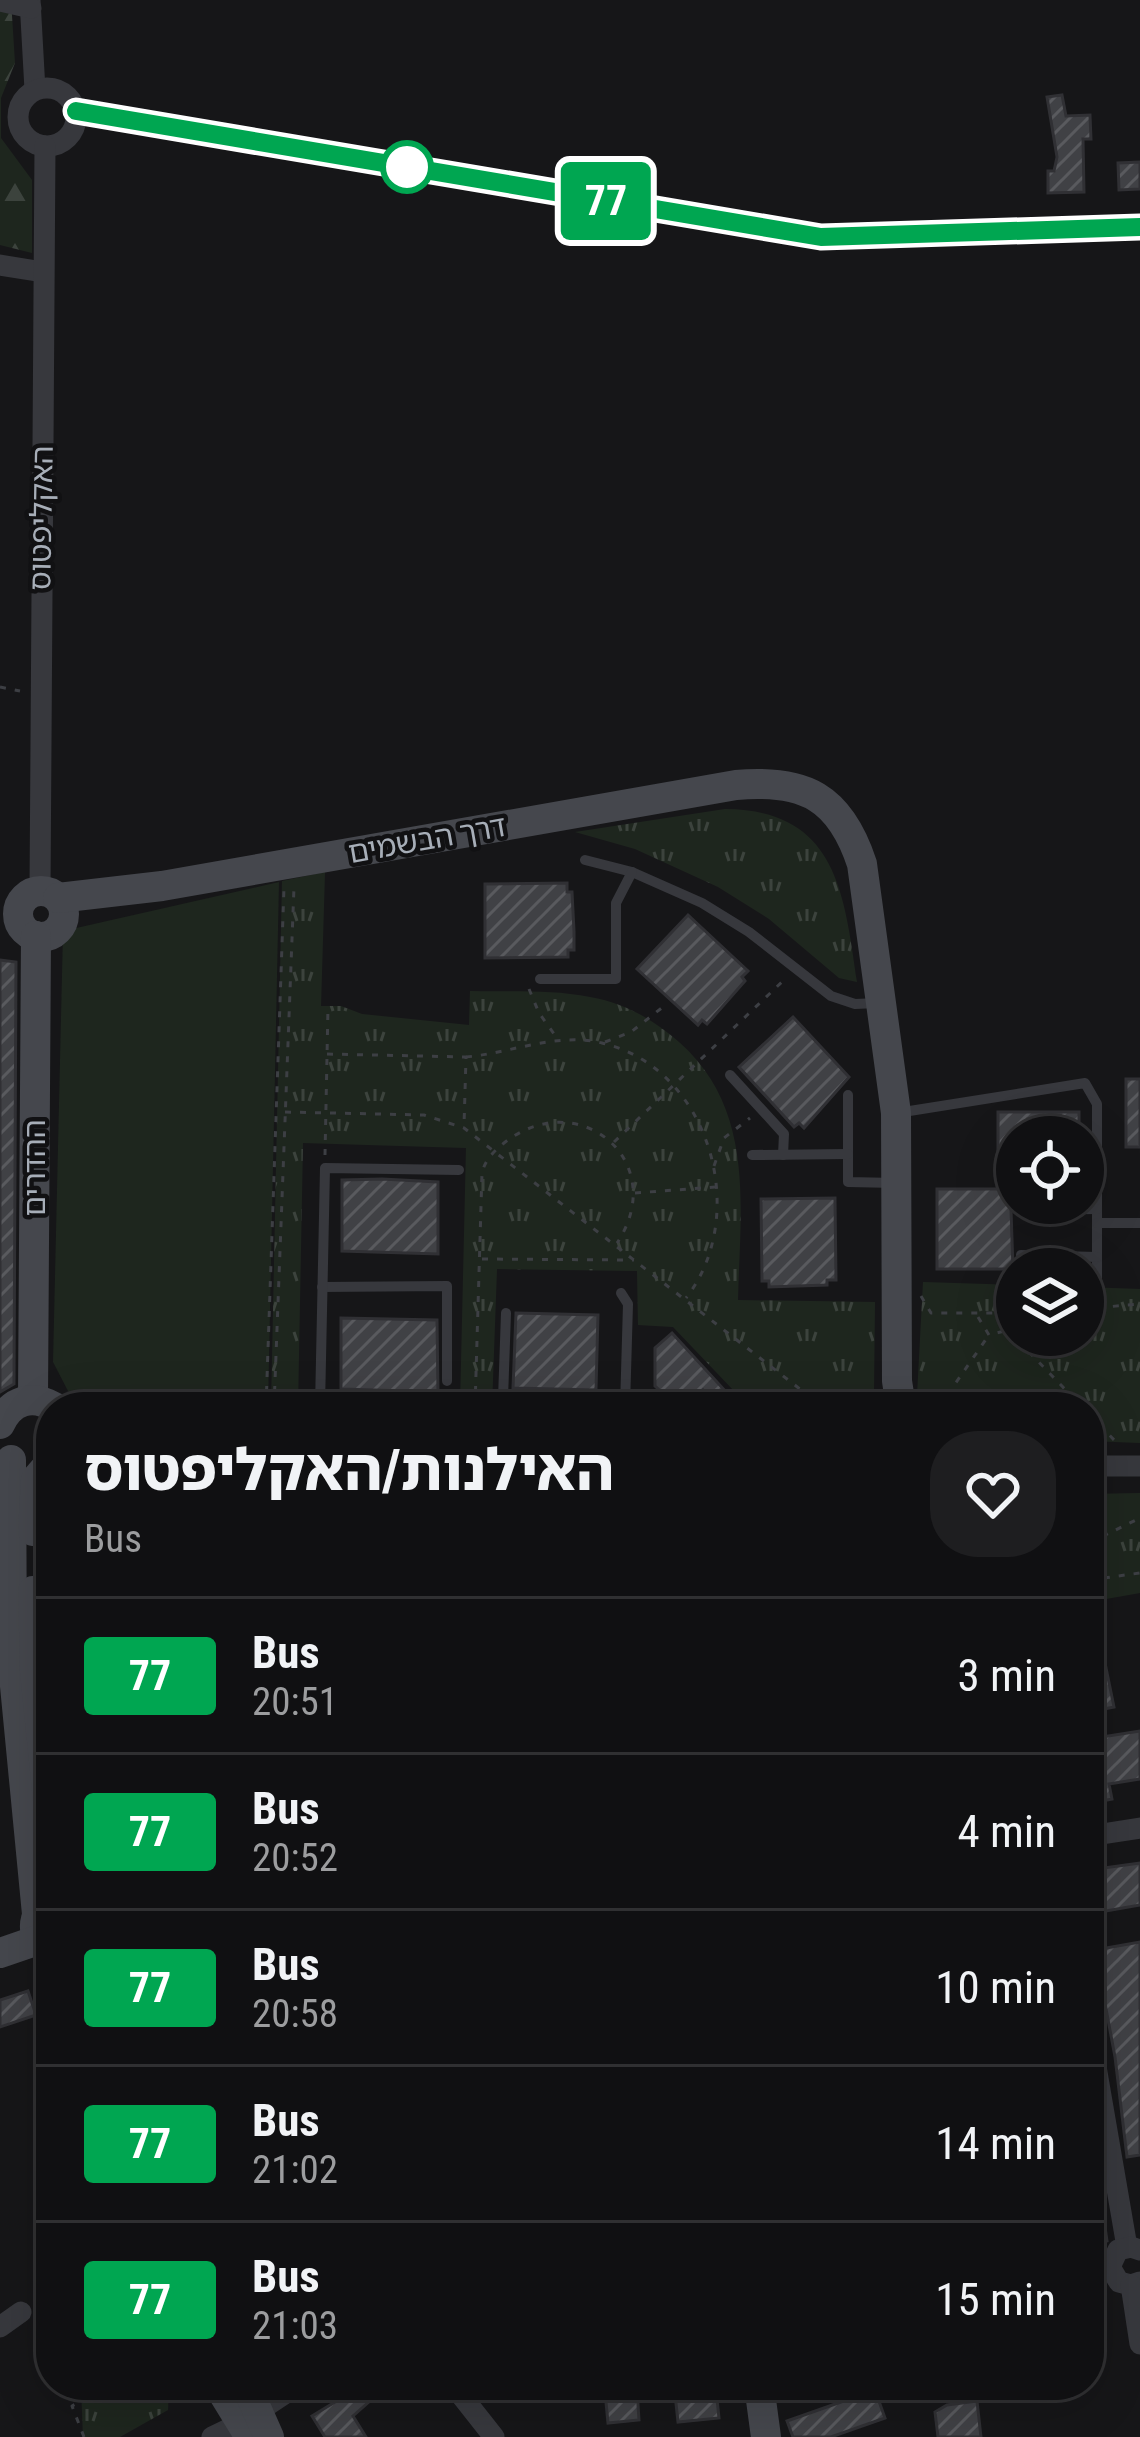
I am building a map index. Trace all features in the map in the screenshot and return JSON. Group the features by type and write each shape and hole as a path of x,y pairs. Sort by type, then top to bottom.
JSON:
{"street":[{"path":"0,1 31,4 35,90"},
{"path":"76,111 69,136 45,146 27,139 17,122 20,103 35,90 60,91 76,111 821,237 1140,227"},
{"name":"האקליפטוס","path":"30,912 40,694 45,146"},
{"path":"0,265 44,272"},
{"name":"דרך הבשמים","path":"30,912 290,862 693,794 756,794 794,806 827,831 842,850 867,900 896,1113 896,1392"},
{"name":"ההדרים","path":"30,912 44,1392"},
{"path":"36,1404 13,1406 3,1439 6,1632 36,1871"},
{"path":"3,1439 27,1467 36,1465"},
{"path":"1104,1466 1140,1466"},
{"path":"36,1484 36,1666"},
{"path":"1104,1834 1140,1828"},
{"path":"0,1954 36,1940"},
{"path":"1104,2100 1134,2248 1113,2255 1104,2265"},
{"path":"1104,2273 1119,2282 1136,2284 1140,2344"},
{"path":"0,2327 21,2312"},
{"path":"246,2422 277,2400"},
{"path":"465,2400 494,2437"},
{"path":"761,2400 766,2437"}],"lane":[{"path":"585,860 632,872 725,916 824,993 867,1005 882,1002"},
{"path":"540,979 616,979 616,903 632,872"},
{"path":"730,1075 784,1134 783,1155"},
{"path":"896,1113 1084,1084 1097,1105 1097,1116"},
{"path":"848,1095 848,1182 899,1183"},
{"path":"752,1155 848,1154"},
{"path":"320,1392 325,1168 459,1170"},
{"path":"1104,1217 1140,1223"},
{"path":"322,1287 447,1286 447,1381"},
{"path":"621,1293 628,1304 625,1392"},
{"path":"503,1392 506,1313"}],"path":[{"path":"0,687 40,694"},
{"path":"275,1392 290,862"},
{"path":"267,1392 290,862"},
{"path":"613,1143 796,969"},
{"path":"527,987 558,1039"},
{"path":"603,1043 631,1032 668,1003"},
{"path":"325,1168 328,1007"},
{"path":"327,1054 466,1057 558,1039 603,1043 639,1059 689,1107 714,1166 718,1227 712,1255 685,1299"},
{"path":"464,1128 466,1057"},
{"path":"714,1166 724,1138 761,1109"},
{"path":"285,1112 424,1115 464,1128 804,1392"},
{"path":"476,1392 483,1164 495,1150 527,1127 551,1121 589,1127 613,1143 626,1163 634,1193 632,1213 616,1245"},
{"path":"634,1193 717,1187"},
{"path":"480,1259 636,1260"},
{"path":"898,1290 919,1293 931,1313 996,1315"},
{"path":"1104,1307 1140,1304"},
{"path":"977,1316 989,1335"},
{"path":"949,1392 989,1335 996,1333"},
{"path":"1033,1356 1068,1392"},
{"path":"1104,1429 1140,1466"},
{"path":"1104,1536 1140,1518"},
{"path":"1104,1578 1140,1573"},
{"path":"83,2400 72,2406 84,2437"}],"green space":[{"path":"0,0 11,0 15,63 1,98 1,138 32,180 32,253 0,245"},
{"path":"725,809 762,813 791,824 813,841 839,888 857,982 839,978 769,919 718,887 635,849 575,832"},
{"path":"325,872 321,1006 469,1025 470,991 560,993 626,1008 679,1042 704,1069 732,1129 741,1196 738,1300 875,1302 874,1392 735,1392 673,1327 638,1325 637,1271 497,1269 493,1392 460,1392 466,1148 303,1143 298,1392 271,1392 282,881"},
{"path":"279,882 268,1392 70,1392 53,1362 63,931"},
{"path":"923,1282 996,1284 996,1356 1104,1356 1104,1288 1140,1289 1140,1443 1104,1442 1104,1392 917,1392"},
{"path":"1140,1493 1140,1593 1104,1599 1104,1494"},
{"path":"82,2400 168,2400 168,2410 120,2437 83,2437"}],"building":[{"path":"1062,95 1066,116 1090,115 1091,139 1083,139 1084,192 1048,193 1048,171 1054,171 1057,157 1047,97"},
{"path":"1140,162 1140,189 1119,190 1118,163"},
{"path":"567,883 567,892 572,892 574,931 574,950 568,950 568,957 485,958 485,884"},
{"path":"688,915 748,971 742,977 745,981 707,1024 702,1020 698,1025 637,969"},
{"path":"0,960 16,962 14,1384 0,1392"},
{"path":"793,1017 849,1077 804,1128 799,1123 794,1127 739,1067"},
{"path":"1126,1079 1140,1079 1140,1147 1126,1147"},
{"path":"998,1112 1079,1112 1079,1116 998,1116"},
{"path":"342,1180 438,1182 438,1254 342,1251"},
{"path":"937,1189 996,1189 996,1224 1012,1224 1012,1248 996,1248 996,1269 937,1269"},
{"path":"835,1198 836,1280 827,1280 827,1285 769,1287 769,1281 762,1281 761,1199"},
{"path":"516,1313 598,1315 596,1390 513,1388"},
{"path":"341,1318 437,1320 438,1392 341,1389"},
{"path":"672,1333 726,1392 662,1392 655,1386 655,1348"},
{"path":"1104,1658 1114,1707 1104,1709"},
{"path":"1140,1731 1140,1779 1109,1784 1112,1799 1104,1801 1104,1737"},
{"path":"1140,1863 1140,1905 1104,1911 1104,1868"},
{"path":"1140,1942 1140,2155 1127,2157 1104,1998 1104,1948"},
{"path":"28,1991 36,2015 0,2027 0,2000"},
{"path":"338,2400 371,2400 353,2416 366,2437 325,2437 312,2416"},
{"path":"606,2400 638,2400 639,2420 608,2423"},
{"path":"676,2400 717,2400 719,2418 678,2422"},
{"path":"847,2400 879,2400 885,2418 831,2437 793,2437 787,2421"},
{"path":"977,2401 981,2437 938,2437 935,2412 947,2405"}],"bus line":[{"name":"77","path":"76,111 821,237 1140,227"}]}
